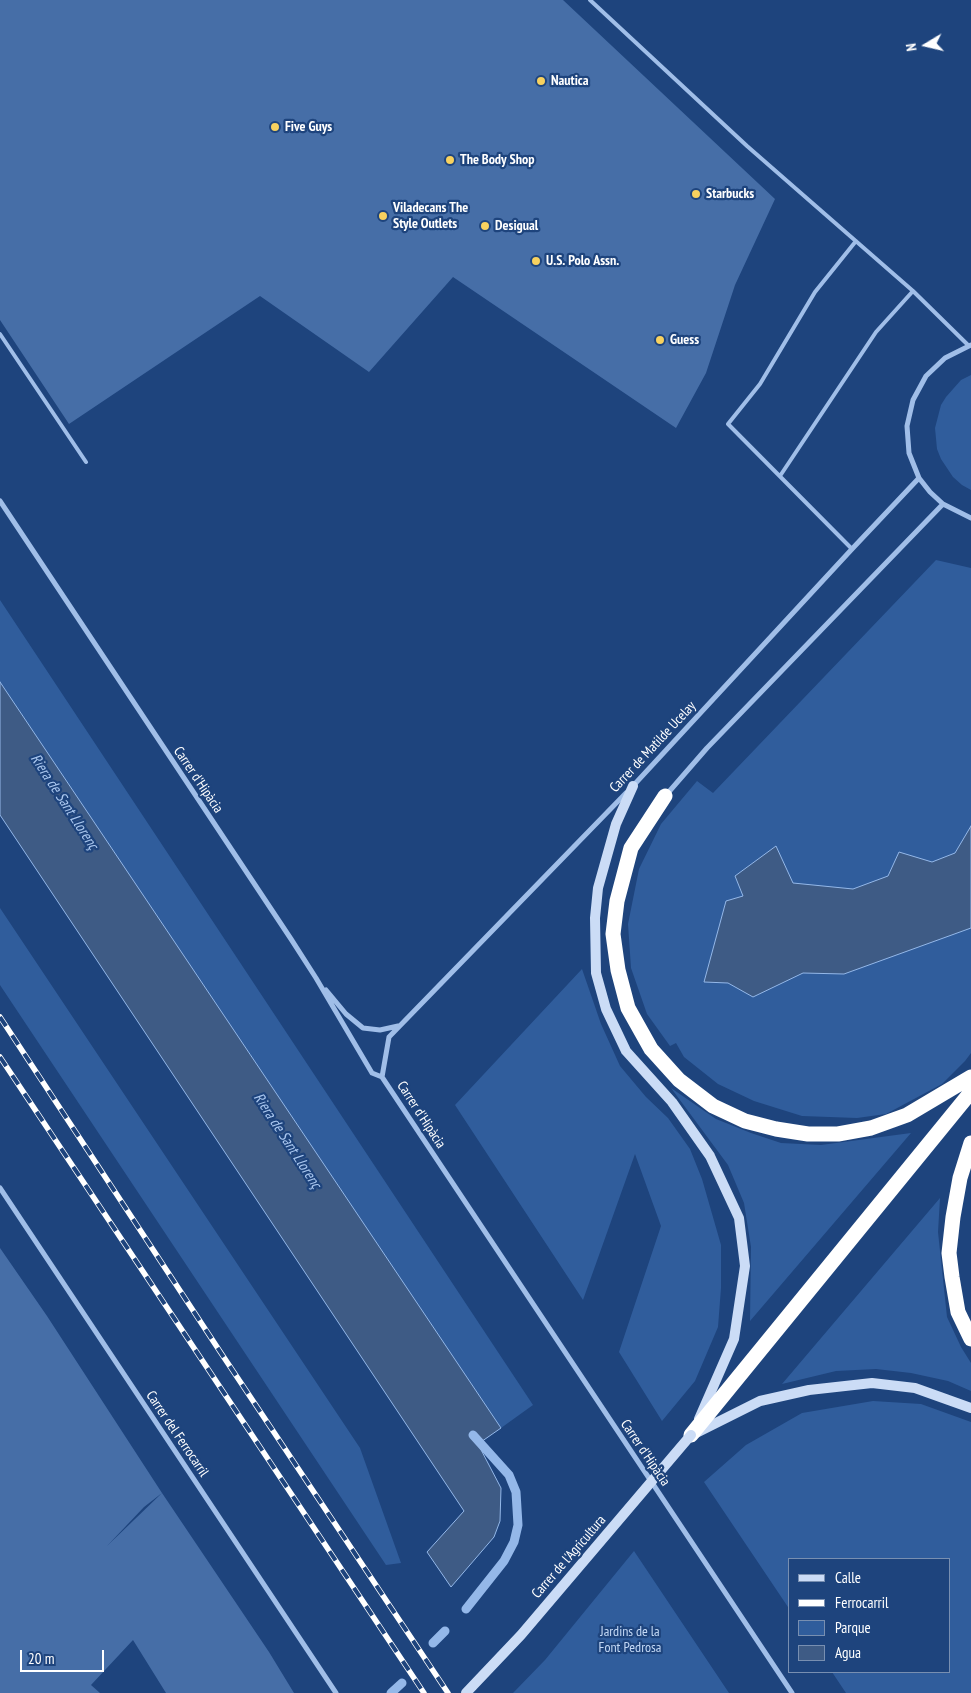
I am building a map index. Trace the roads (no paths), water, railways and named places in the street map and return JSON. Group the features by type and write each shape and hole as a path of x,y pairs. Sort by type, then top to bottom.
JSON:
{"highway":[{"path":"665,796 631,848 617,901 613,934 618,970 628,1008 651,1049 679,1080 713,1106 745,1121 776,1129 808,1134 838,1134 871,1128 907,1115 971,1077"},
{"path":"691,1436 971,1092"},
{"path":"971,1143 960,1178 949,1253 958,1312 971,1339"}],"street":[{"path":"970,345 945,358 926,376 913,400 907,426 909,453 920,478 930,492 943,504 971,518"},
{"name":"Carrer de Matilde Ucelay","path":"382,1077 389,1037 398,1026 633,786 920,478"},
{"name":"Carrer d'Hipàcia","path":"0,502 316,978 372,1073 382,1077 792,1693"},
{"path":"665,796 707,748 943,504"},
{"path":"633,786 616,824 598,888 595,918 596,973 606,1009 626,1051 672,1102 710,1156 739,1218 745,1266 734,1340 691,1436"},
{"path":"316,978 346,1014 363,1028 380,1030 398,1026"},
{"name":"Carrer del Ferrocarril","path":"0,1188 336,1693"},
{"path":"691,1436 760,1400 809,1390 872,1383 915,1388 971,1408"},
{"name":"Carrer de l'Agricultura","path":"466,1693 521,1635 691,1436"}],"lane":[{"path":"590,0 747,146 913,291 970,345"},
{"path":"852,549 728,424 760,384 815,292 856,241"},
{"path":"780,476 876,332 913,291"},
{"path":"0,334 86,462"}],"water":[{"name":"Riera de Sant Llorenç","path":"0,682 501,1428 478,1444 501,1488 500,1521 494,1537 451,1587 427,1552 464,1511 0,815"},
{"path":"971,826 971,928 844,974 803,973 753,997 728,983 704,982 726,901 743,896 735,876 776,846 793,883 853,889 888,876 899,852 932,862 955,853"}],"waterway":[{"path":"466,1609 504,1561 514,1542 518,1525 516,1492 509,1475 473,1435"},
{"path":"433,1643 445,1631"},
{"path":"391,1693 402,1683"}],"railway":[{"path":"0,1017 448,1693"},
{"path":"0,1057 424,1693"}],"place":[{"name":"Nautica","path":"541,81"},
{"name":"Five Guys","path":"275,127"},
{"name":"The Body Shop","path":"450,160"},
{"name":"Starbucks","path":"696,194"},
{"name":"Viladecans The Style Outlets","path":"383,216"},
{"name":"Desigual","path":"485,226"},
{"name":"U.S. Polo Assn.","path":"536,261"},
{"name":"Guess","path":"660,340"}],"park label":[{"name":"Jardins de la Font Pedrosa","path":"630,1640"}]}
